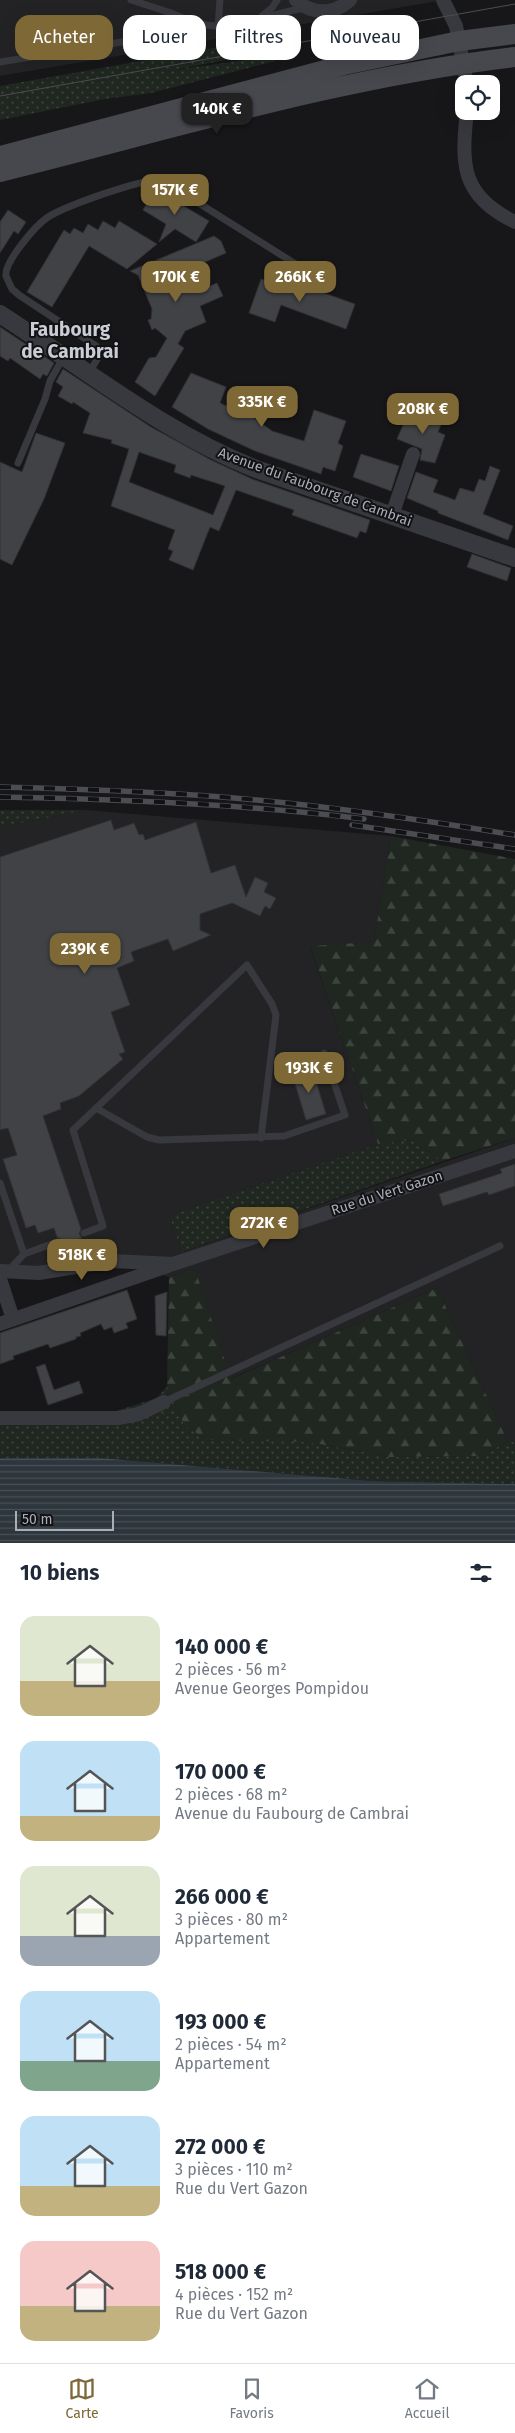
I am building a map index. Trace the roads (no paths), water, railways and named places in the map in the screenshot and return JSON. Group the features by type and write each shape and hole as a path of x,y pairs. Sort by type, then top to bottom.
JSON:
{"main road":[{"path":"0,156 335,67 459,41 515,34"},
{"path":"0,172 270,104 464,63 515,56"}],"street":[{"path":"301,4 319,12 332,11 350,0"},
{"path":"443,0 454,20 465,75"},
{"path":"466,120 463,154 467,175 486,203 515,222"},
{"name":"Avenue du Faubourg de Cambrai","path":"1,316 172,428 215,452 256,469 515,558"},
{"path":"392,515 414,454"},
{"name":"Rue du Vert Gazon","path":"174,1264 112,1261 39,1273 3,1273 7,1322 174,1264 515,1151"},
{"path":"0,1418 118,1418 138,1414 164,1402"}],"lane":[{"path":"131,0 200,24 216,27"},
{"path":"219,15 220,0"},
{"path":"262,15 272,8 277,0"},
{"path":"272,15 290,10 301,4"},
{"path":"0,62 146,38 157,30 171,13"},
{"path":"89,373 99,356 96,346 19,295 12,289 6,276 9,262 38,226 55,214 143,180 162,180 313,276"},
{"path":"18,463 45,400 50,381 64,356"},
{"path":"84,1233 103,1226 73,1130 247,965 272,1004 276,1016 261,1138"},
{"path":"96,1108 147,1137 159,1140 261,1138 290,1135 345,1115 324,1053"},
{"path":"0,1183 24,1254"},
{"path":"3,1273 24,1254 56,1242"},
{"path":"164,1402 500,1246"}],"tram line":[{"path":"0,96 515,4"}],"railway":[{"path":"0,787 128,791 257,800 386,815 515,835"},
{"path":"0,797 182,803 364,819"},
{"path":"352,825 515,849"}],"district":[{"name":"Faubourg de Cambrai","path":"70,340"}]}
